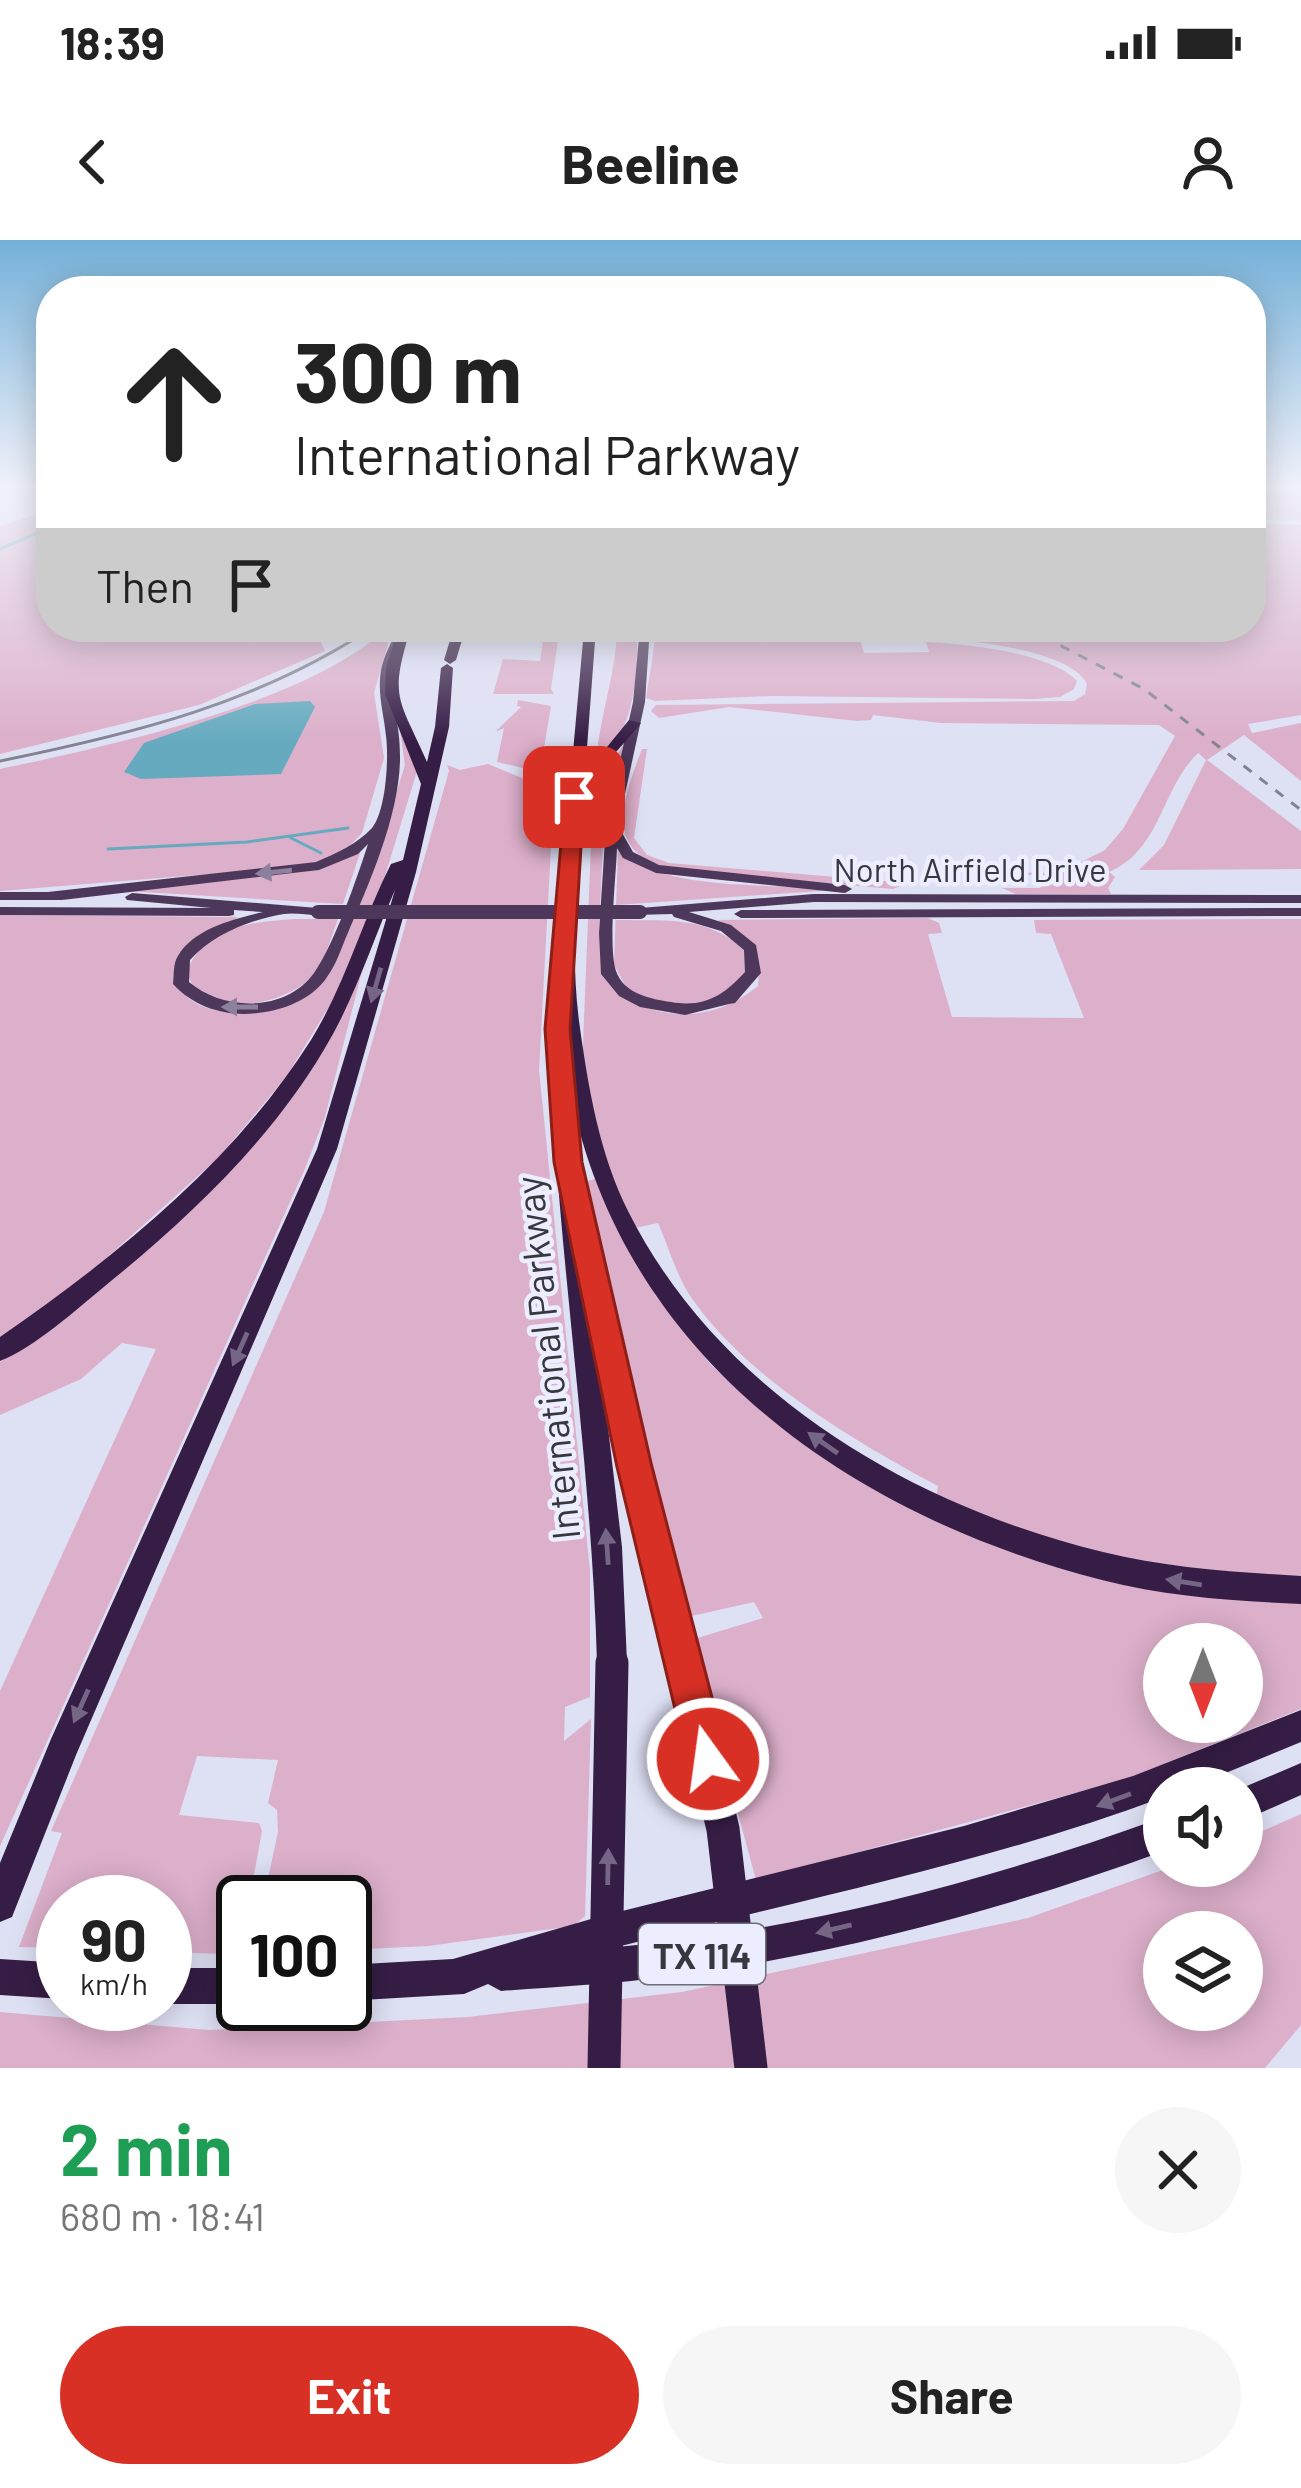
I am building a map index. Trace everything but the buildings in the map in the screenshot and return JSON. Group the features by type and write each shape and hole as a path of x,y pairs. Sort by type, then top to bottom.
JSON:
{"highway":[{"path":"401,642 392,700 414,741 428,788"},
{"path":"0,1905 62,1750 327,1149 409,872 442,727 448,664 455,642"},
{"name":"International Parkway","path":"589,642 574,797 558,1064 602,1481 612,1664 604,2068"},
{"path":"574,797 634,723"},
{"path":"0,1350 100,1275 211,1176 300,1071 343,997 414,838"},
{"path":"562,961 580,1099 611,1198 660,1290 746,1383 840,1455 933,1507 998,1534 1136,1574 1204,1585 1301,1590"},
{"path":"568,1162 730,1869 751,2068"},
{"path":"452,1977 619,1929 1019,1831 1244,1752 1301,1726"},
{"path":"1263,1795 1301,1779"},
{"name":"TX 114","path":"372,1981 681,1958 808,1935 948,1903 1143,1841"},
{"path":"0,1977 36,1980"}],"main road":[{"path":"276,913 243,920 206,937 183,958 181,985 192,997 225,1009 266,1006 315,983 335,946 394,765 382,676 398,642"},
{"path":"645,642 644,674 612,824 607,962 616,985 640,1002 685,1010 711,1006 743,988 754,960 740,936 711,922 674,913"},
{"path":"612,824 628,855 656,869 903,898"},
{"path":"52,896 320,866 353,851 377,827"},
{"name":"North Airfield Drive","path":"0,896 200,899 318,912"},
{"name":"North Airfield Drive","path":"640,912 760,901 903,898 1301,899"},
{"name":"North Airfield Drive","path":"0,911 1301,912"}],"shaded area":[{"path":"0,570 36,570 36,642 321,642 325,651 199,705 0,754"},
{"path":"1266,570 1301,570 1301,715 1248,724 1252,733 1301,723 1301,781 1244,735 1207,760 1301,831 1301,869 1139,870 1164,845 1206,760 1198,753 1140,849 1109,872 1115,877 1108,888 1111,894 1016,894 1002,888 1040,888 1047,881 1038,875 1003,875 1003,879 996,872 1059,873 1105,850 1123,829 1175,736 1159,725 941,723 873,715 871,720 857,721 729,707 659,718 651,711 656,705 1074,701 1085,694 1087,684 1077,672 1014,648 971,642 1266,642"},
{"path":"368,642 389,642 374,693 384,758 362,833 346,850 321,861 283,868 0,891 0,769 205,718 310,678"},
{"path":"543,642 558,642 554,694 493,694 503,659 540,661"},
{"path":"616,642 637,642 627,719 609,750 596,761 601,728"},
{"path":"654,642 861,642 864,653 929,652 926,642 1028,656 1077,681 1074,689 1060,697 1035,699 646,698"},
{"path":"518,700 551,706 540,772 497,762 504,728 495,732 521,707"},
{"path":"399,723 417,771 385,876 333,1000 286,1077 219,1157 72,1289 0,1343 0,915 238,917 191,946 179,988 193,1002 228,1011 267,1005 304,991 320,983 390,813 405,765"},
{"path":"625,742 611,797 605,798 599,931 620,996 656,1010 708,1011 758,986 758,963 751,946 718,920 928,918 939,923 942,933 928,934 952,1017 1084,1018 1051,934 1036,933 1034,920 1301,919 1301,1579 1115,1556 1025,1531 936,1498 938,1486 805,1406 716,1329 687,1291 658,1223 635,1228 601,1156 582,1070 593,793"},
{"path":"642,749 647,749 634,838 647,855 669,863 908,883 893,889 686,871 641,856 624,829 624,812"},
{"path":"488,764 532,782 551,847 539,1070 590,1571 590,1697 565,1707 564,1741 591,1719 585,1916 573,1926 428,1946 372,1949 372,1875 269,1875 278,1832 277,1810 268,1803 278,1760 197,1756 179,1815 259,1823 262,1831 254,1875 216,1875 216,1954 192,1953 192,1875 46,1875 62,1833 51,1831 324,1212 447,765 460,770"},
{"path":"361,850 343,904 126,891 318,870"},
{"path":"618,851 664,874 692,880 835,890 616,905"},
{"path":"616,908 616,920 671,921 718,932 748,953 748,977 702,1005 648,1001 626,987 614,965"},
{"path":"295,919 338,919 319,966 296,989 242,1004 223,1003 194,987 187,971 205,944 232,929"},
{"path":"363,967 325,1117 304,1171 0,1846 0,1691 156,1349 122,1343 81,1379 0,1415 0,1362 113,1280 215,1177"},
{"path":"595,1179 655,1295 711,1365 767,1413 979,1536 1301,1601 1301,1709 1263,1724 1263,1623 1143,1623 1143,1743 1216,1743 1156,1767 1143,1767 1143,1772 1126,1779 756,1880 691,1640 763,1618 754,1602 687,1617 615,1341 587,1181"},
{"path":"1301,1814 1301,2025 1265,2068 0,2068 0,2012 36,2015 36,2031 372,2031 372,2022 468,2017 682,1992 1028,1918 1143,1877 1143,1887 1263,1887 1263,1831"},
{"path":"36,1902 36,1947 19,1947"}],"water":[{"path":"310,701 315,707 281,774 141,779 124,772 144,743 255,704"}],"waterway":[{"path":"108,849 247,842 348,828"},
{"path":"291,838 321,853"}],"tram line":[{"path":"0,761 194,712 285,676 348,642"}],"railway":[{"path":"1054,642 1144,689 1301,810"}],"route":[{"path":"574,797 558,1029 568,1162 634,1467 708,1759"}]}
